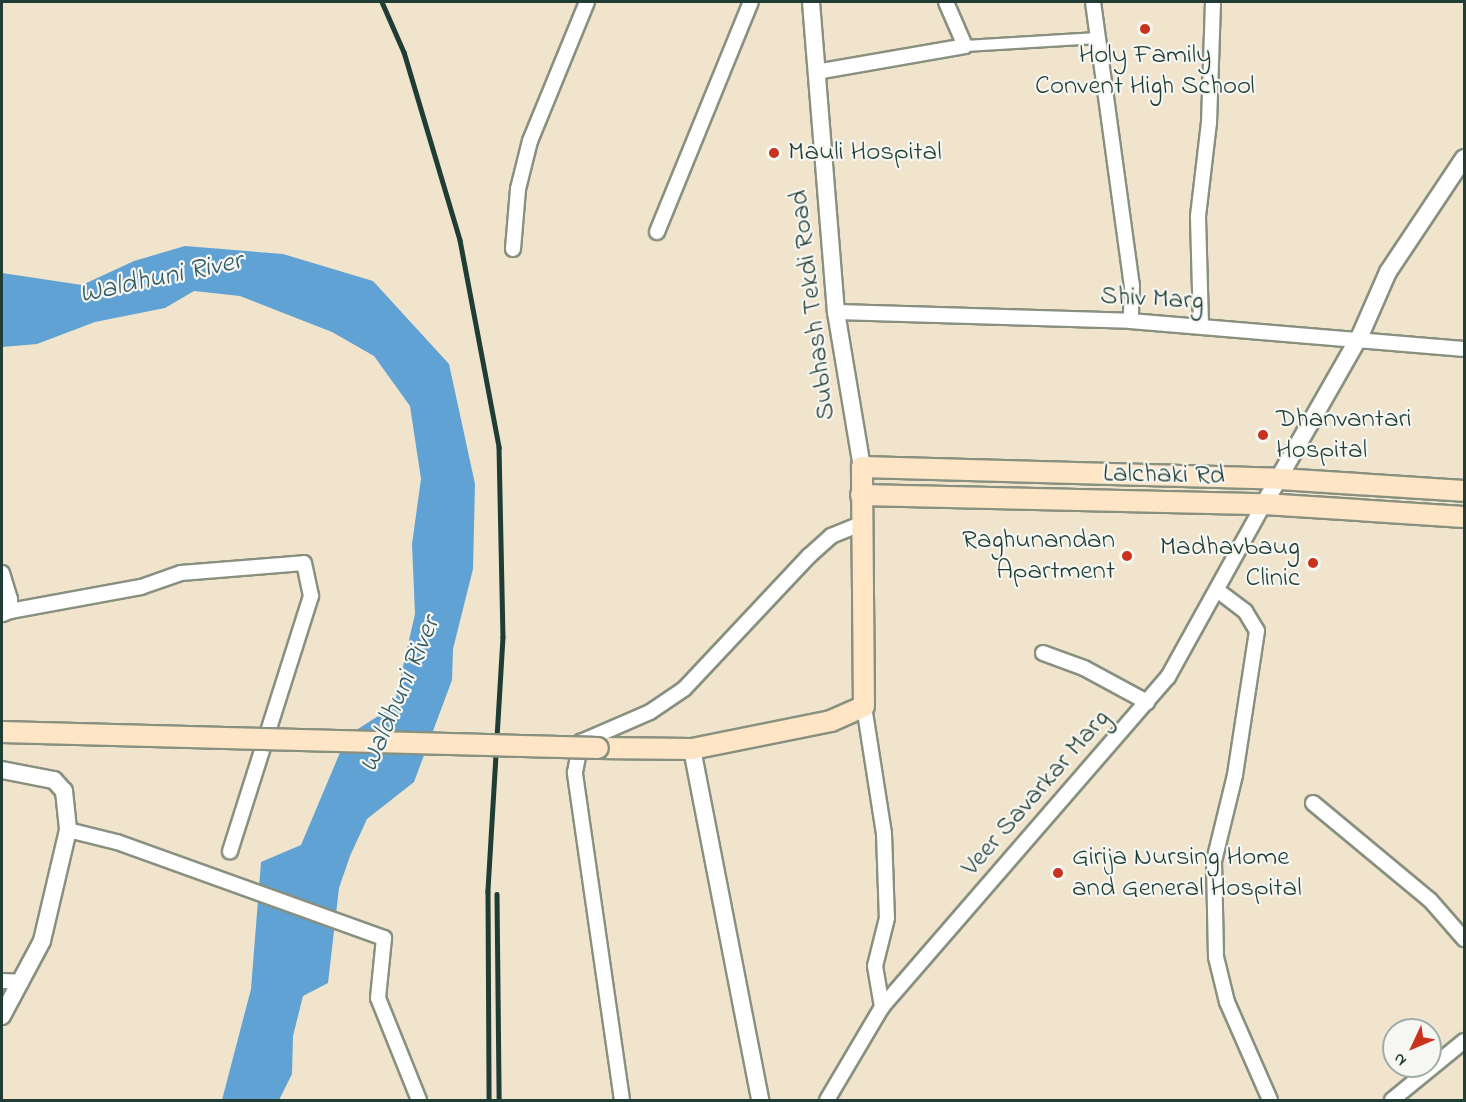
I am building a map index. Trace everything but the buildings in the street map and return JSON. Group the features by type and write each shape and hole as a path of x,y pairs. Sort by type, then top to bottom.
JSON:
{"main road":[{"name":"Lalchaki Rd","path":"862,467 1280,479 1464,491"},
{"name":"Subhash Tekdi Road","path":"862,467 864,706"},
{"name":"Lalchaki Rd","path":"861,495 1264,504 1464,517"},
{"path":"2,732 692,749 831,721 864,706"}],"street":[{"path":"513,249 518,189 530,141 587,2"},
{"path":"657,232 751,2"},
{"name":"Subhash Tekdi Road","path":"811,2 836,312 862,467"},
{"path":"946,2 965,46"},
{"path":"1093,2 1132,285 1131,321"},
{"path":"1201,325 1198,216 1209,123 1213,2"},
{"path":"816,72 965,46 1098,38"},
{"path":"1264,504 1360,336 1388,272 1464,158"},
{"name":"Shiv Marg","path":"836,312 1201,325 1360,336 1464,349"},
{"name":"Veer Savarkar Marg","path":"827,1101 882,1007 1168,677 1264,504"},
{"path":"622,1101 575,772 581,742 650,712 684,689 809,555 831,536 861,524"},
{"path":"2,573 5,613 141,586 180,573 304,563 311,596 230,851"},
{"path":"1217,590 1245,610 1257,631 1235,775 1214,861 1216,957 1227,1002 1270,1101"},
{"path":"1042,653 1084,668 1147,702"},
{"path":"864,706 884,834 886,918 875,966 882,1007"},
{"path":"692,749 760,1101"},
{"path":"2,770 54,780 64,791 68,831 42,941 2,1016"},
{"path":"1313,802 1430,900 1464,939"},
{"path":"68,831 192,869 384,938 378,998 419,1101"},
{"path":"2,981 21,982"},
{"path":"1392,1101 1464,1041"}],"water":[{"name":"Waldhuni River","path":"185,246 283,254 373,281 449,364 475,484 473,569 453,649 452,680 414,782 367,819 350,856 339,888 328,983 303,996 293,1036 292,1074 279,1100 222,1100 251,989 261,862 301,845 347,736 394,706 415,614 412,544 421,479 410,406 374,356 332,332 240,296 194,291 165,308 95,322 37,344 2,347 2,273 82,285 134,261"}],"railway":[{"path":"382,2 404,52 460,240 499,447 503,637 488,892 489,1100"},
{"path":"497,894 499,1100"}],"place":[{"name":"Holy Family Convent High School","path":"1145,29"},
{"name":"Mauli Hospital","path":"774,153"},
{"name":"Dhanvantari Hospital","path":"1263,435"},
{"name":"Raghunandan Apartment","path":"1127,556"},
{"name":"Madhavbaug Clinic","path":"1313,563"},
{"name":"Girija Nursing Home and General Hospital","path":"1058,873"}]}
